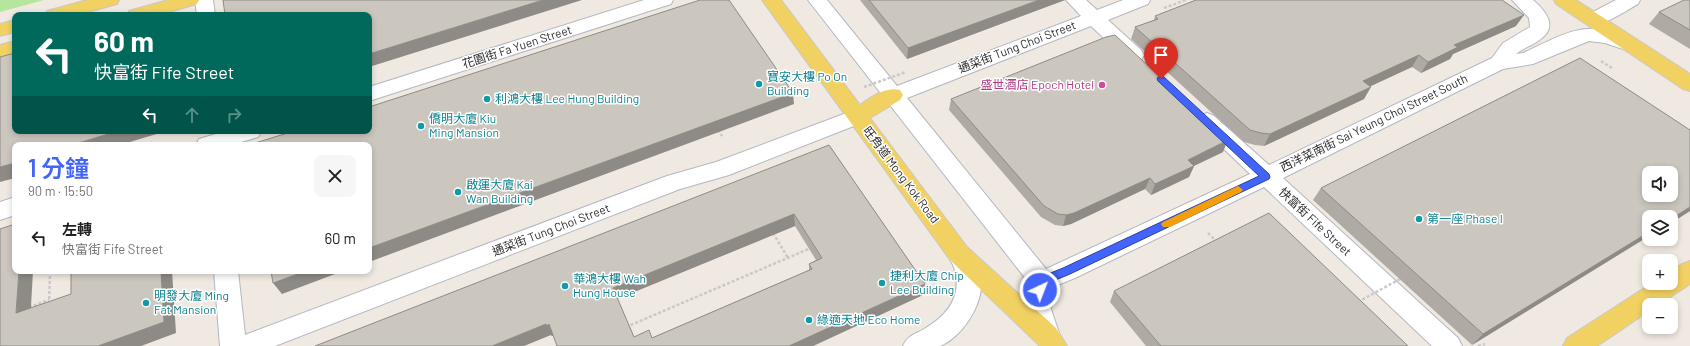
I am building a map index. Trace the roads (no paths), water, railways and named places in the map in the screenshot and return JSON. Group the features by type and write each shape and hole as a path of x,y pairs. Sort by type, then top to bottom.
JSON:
{"main road":[{"path":"65,12 110,0"},
{"path":"147,12 190,0"},
{"name":"旺角道 Mong Kok Road","path":"771,0 959,254 986,282 1050,341"},
{"path":"1563,0 1594,19 1626,43 1690,84"},
{"path":"0,30 12,27"},
{"path":"0,52 12,49"},
{"path":"857,117 874,104 893,95"},
{"path":"1576,346 1690,272"}],"street":[{"path":"204,0 206,12"},
{"name":"花園街 Fa Yuen Street","path":"372,93 664,0"},
{"path":"818,0 1042,281"},
{"path":"1075,0 1150,69"},
{"name":"通菜街 Tung Choi Street","path":"893,95 1141,0"},
{"path":"1499,63 1510,48 1536,34 1540,29 1541,24 1536,14 1521,0"},
{"path":"1594,19 1631,0"},
{"name":"西洋菜南街 Sai Yeung Choi Street South","path":"1042,281 1067,271 1265,177 1499,63 1526,59 1576,38 1589,36 1606,37 1626,43"},
{"name":"快富街 Fife Street","path":"1192,108 1449,346"},
{"name":"通菜街 Tung Choi Street","path":"246,346 675,182 722,169 857,117"},
{"path":"211,141 239,134"},
{"path":"0,211 12,207"},
{"path":"916,346 938,336 954,323 964,307 969,289 967,271 959,254"},
{"path":"226,274 233,346"},
{"name":"旺角道 Mong Kok Road","path":"1042,281 1038,299 1040,320 1050,341"}],"place":[{"name":"寶安大樓 Po On Building","path":"759,84"},
{"name":"盛世酒店 Epoch Hotel","path":"1102,85"},
{"name":"利鴻大樓 Lee Hung Building","path":"487,99"},
{"name":"僑明大廈 Kiu Ming Mansion","path":"421,126"},
{"name":"啟運大廈 Kai Wan Building","path":"458,192"},
{"name":"第一座 Phase I","path":"1419,219"},
{"name":"捷利大廈 Chip Lee Building","path":"882,283"},
{"name":"華鴻大樓 Wah Hung House","path":"565,286"},
{"name":"明發大廈 Ming Fat Mansion","path":"146,303"},
{"name":"綠適天地 Eco Home","path":"809,320"}]}
